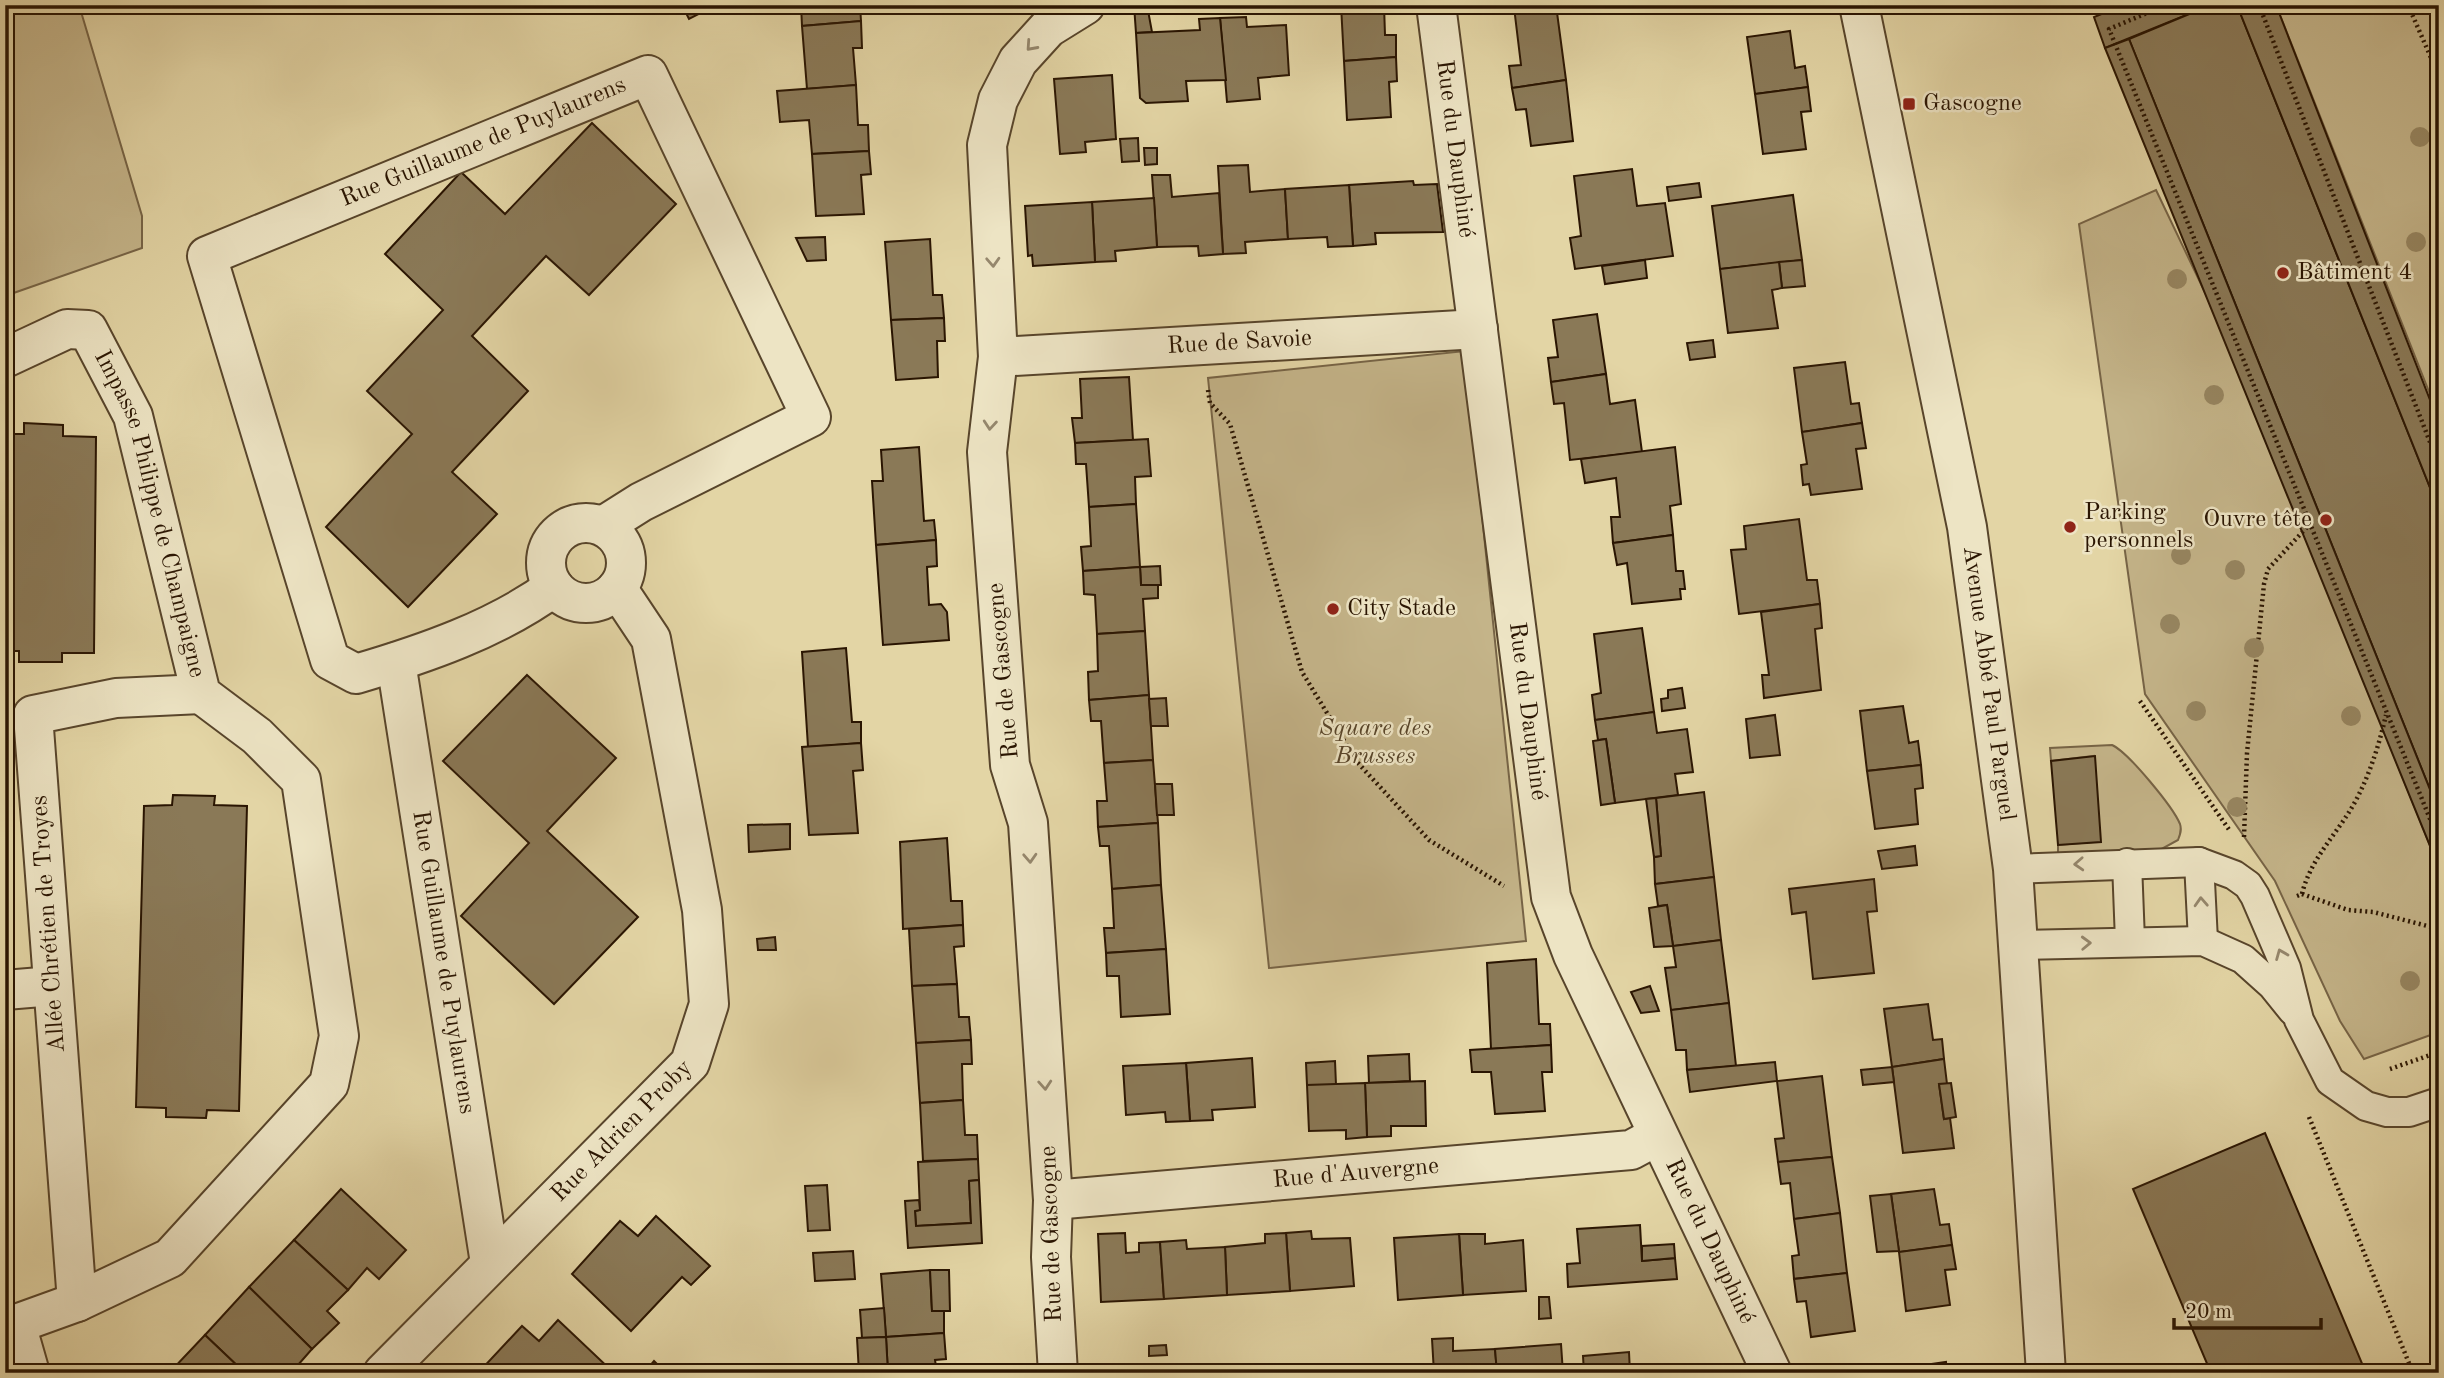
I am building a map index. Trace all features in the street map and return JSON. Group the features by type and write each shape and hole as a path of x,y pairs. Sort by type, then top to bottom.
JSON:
{"street":[{"name":"Rue de Gascogne","path":"1058,1373 1051,1257 1053,1200 1028,823 1010,765 987,452 998,357 987,145 998,100 1018,61 1048,28 1085,5"},
{"name":"Rue du Dauphiné","path":"1436,5 1551,897 1573,954 1657,1136 1772,1373"},
{"name":"Avenue Abbé Paul Parguel","path":"1859,5 1967,527 2013,869 2046,1373"},
{"name":"Rue Guillaume de Puylaurens","path":"554,587 520,612 396,662 356,674 330,660 207,256 648,75 811,417 640,502 603,526"},
{"name":"Impasse Philippe de Champaigne","path":"5,358 67,329 88,330 134,416 201,694 257,736 301,780 339,1036 329,1084 170,1258 77,1302 11,1325 30,1373"},
{"name":"Rue de Savoie","path":"998,357 1478,329"},
{"path":"591,522 603,526 621,542 625,554 624,577 617,588 598,602 585,603 562,596 547,576 545,562 554,537 577,523 591,522"},
{"name":"Rue Adrien Proby","path":"383,1373 690,1063 709,1004 702,910 651,639 617,588"},
{"name":"Rue Guillaume de Puylaurens","path":"396,662 490,1263"},
{"name":"Allée Chrétien de Troyes","path":"77,1302 33,715 116,698 201,694"},
{"path":"5,990 53,986"},
{"name":"Rue d'Auvergne","path":"1053,1200 1631,1150 1657,1136"}],"lane":[{"path":"2013,869 2199,862 2234,875 2248,885 2255,896 2286,968 2299,1020 2329,1081 2347,1095 2387,1112 2409,1112 2439,1102"},
{"path":"2199,862 2203,942"},
{"path":"2127,863 2130,942"},
{"path":"2017,945 2203,942 2243,959 2272,985 2299,1020"}],"path":[{"path":"2166,5 2109,29 2439,841"},
{"path":"2259,5 2439,465"},
{"path":"2408,5 2439,76"},
{"path":"1199,345 1210,403 1230,424 1302,672 1357,762 1429,840 1522,897 1551,897"},
{"path":"2244,839 2248,753 2264,584 2268,569 2311,523"},
{"path":"2140,701 2236,841"},
{"path":"2302,894 2307,873 2355,802 2371,769 2387,715"},
{"path":"2290,899 2302,894 2348,909 2373,912 2439,929"},
{"path":"2305,1107 2413,1373"}],"green space":[{"path":"32,5 79,5 142,216 142,248 5,296 5,14"},
{"path":"2276,5 2426,5 2439,37 2439,417"},
{"path":"2156,190 2220,324 2439,868 2439,1032 2364,1059 2340,1021 2275,881 2145,694 2079,224"},
{"name":"Square des Brusses","path":"1465,351 1526,941 1269,968 1208,378"},
{"path":"2112,745 2139,769 2169,805 2180,824 2178,840 2158,851 2058,855 2058,845 2092,842 2094,756 2051,761 2050,748"}],"building":[{"path":"682,5 716,5 689,19"},
{"path":"801,5 860,5 861,21 802,26"},
{"path":"1134,5 1147,5 1152,32 1136,33"},
{"path":"1341,5 1384,5 1385,35 1396,35 1396,57 1344,61"},
{"path":"1556,5 1566,80 1512,88 1509,66 1521,65 1514,7"},
{"path":"2124,5 2211,5 2105,48 2094,17"},
{"name":"Bâtiment 4","path":"2211,5 2237,5 2439,510 2439,812 2129,39"},
{"path":"2237,5 2276,5 2439,423 2439,510"},
{"path":"2426,5 2439,5 2439,37"},
{"path":"1246,17 1247,27 1286,25 1289,75 1258,78 1260,99 1227,102 1220,18"},
{"path":"1220,18 1226,80 1186,81 1188,101 1146,103 1140,98 1136,33 1200,30 1199,19"},
{"path":"861,21 862,48 853,48 856,85 807,89 802,26"},
{"path":"1790,31 1795,68 1805,66 1808,87 1755,94 1747,37"},
{"path":"2129,39 2439,812 2439,868 2105,48"},
{"path":"1396,57 1397,81 1389,82 1391,117 1347,120 1344,61"},
{"path":"1112,75 1116,139 1085,142 1086,152 1060,154 1054,79"},
{"path":"1566,80 1573,141 1531,146 1526,109 1516,110 1512,88"},
{"path":"856,85 858,125 868,125 869,151 812,154 809,120 780,122 777,91"},
{"path":"1808,87 1811,111 1801,112 1806,149 1763,154 1755,94"},
{"path":"592,123 676,204 589,295 546,256 472,336 528,391 452,472 497,514 408,607 326,527 412,434 367,391 443,310 385,254 461,172 505,214"},
{"path":"1138,138 1139,161 1122,162 1120,139"},
{"path":"1144,148 1157,148 1157,164 1145,165"},
{"path":"869,151 871,174 861,175 864,214 816,216 812,154"},
{"path":"1248,165 1250,192 1285,189 1288,239 1245,242 1246,253 1223,254 1218,166"},
{"path":"1632,169 1637,206 1665,203 1673,256 1575,269 1570,238 1581,236 1574,176"},
{"path":"1152,175 1170,175 1172,197 1219,193 1223,254 1199,256 1198,246 1157,247"},
{"path":"1413,181 1414,185 1437,184 1443,232 1375,233 1376,244 1353,246 1349,185"},
{"path":"1699,183 1701,197 1669,201 1667,187"},
{"path":"1349,185 1353,246 1328,247 1327,237 1288,239 1285,189"},
{"path":"1793,195 1802,260 1720,269 1712,206"},
{"path":"1154,198 1157,247 1115,251 1116,261 1095,262 1092,202"},
{"path":"1092,202 1095,262 1033,266 1032,255 1028,256 1025,206"},
{"path":"825,237 826,260 807,261 796,238"},
{"path":"930,239 933,295 942,295 944,318 891,320 885,242"},
{"path":"1645,260 1647,278 1605,284 1602,266"},
{"path":"1802,260 1805,286 1782,288 1779,262"},
{"path":"1779,262 1782,288 1772,290 1778,328 1728,333 1720,269"},
{"path":"1597,314 1606,374 1551,382 1548,358 1558,357 1553,320"},
{"path":"944,318 945,341 937,341 938,377 896,380 891,320"},
{"path":"1713,340 1715,357 1690,360 1687,343"},
{"path":"1845,362 1851,404 1859,403 1862,423 1802,432 1794,368"},
{"path":"1606,374 1610,404 1635,400 1642,452 1570,460 1564,403 1554,404 1551,382"},
{"path":"1129,377 1133,440 1075,443 1072,418 1082,418 1080,379"},
{"path":"24,423 63,425 63,436 96,437 94,653 62,653 62,662 19,662 19,651 5,651 5,434 24,434"},
{"path":"1862,423 1866,448 1856,449 1862,489 1811,495 1809,484 1803,485 1801,465 1807,464 1802,432"},
{"path":"1148,439 1151,476 1135,477 1136,504 1089,507 1086,464 1076,464 1075,443"},
{"path":"919,447 924,521 934,520 936,540 876,545 872,481 883,481 881,450"},
{"path":"1675,447 1681,504 1670,506 1673,535 1613,543 1611,517 1620,517 1616,478 1585,483 1581,459"},
{"path":"1136,504 1140,567 1083,571 1081,547 1091,546 1089,507"},
{"path":"1799,519 1807,580 1817,580 1820,604 1739,614 1731,550 1746,549 1744,526"},
{"path":"1673,535 1676,571 1683,571 1685,589 1680,589 1681,599 1632,604 1627,563 1617,565 1613,543"},
{"path":"936,540 937,566 927,567 929,605 941,604 947,612 949,640 883,645 876,545"},
{"path":"1160,566 1161,585 1141,585 1140,567"},
{"path":"1140,567 1141,585 1158,585 1158,598 1143,599 1145,631 1097,634 1095,595 1084,594 1083,571"},
{"path":"1820,604 1822,628 1815,629 1821,690 1764,698 1762,675 1769,675 1761,612"},
{"path":"1642,628 1654,712 1595,720 1592,695 1601,693 1594,634"},
{"path":"1145,631 1149,695 1089,700 1088,672 1098,671 1097,634"},
{"path":"846,648 852,722 861,722 861,743 808,747 802,652"},
{"path":"527,675 616,758 547,831 638,917 554,1004 461,916 529,843 443,761"},
{"path":"1682,688 1685,708 1662,711 1661,699 1668,698 1668,690"},
{"path":"1149,695 1153,760 1104,763 1101,721 1091,721 1089,700"},
{"path":"1166,698 1168,726 1151,726 1149,699"},
{"path":"1903,706 1909,743 1918,741 1921,765 1867,771 1860,711"},
{"path":"1654,712 1657,733 1687,729 1693,772 1675,774 1678,795 1615,803 1606,739 1598,740 1595,720"},
{"path":"1775,715 1780,755 1750,758 1746,719"},
{"path":"1606,739 1615,803 1601,805 1593,741"},
{"path":"861,743 863,770 853,771 858,833 809,835 802,747"},
{"path":"2095,756 2101,842 2058,845 2051,761"},
{"path":"1153,760 1158,823 1098,827 1097,801 1107,801 1104,763"},
{"path":"1921,765 1923,788 1915,789 1918,824 1875,829 1867,771"},
{"path":"1155,784 1172,784 1174,815 1157,815"},
{"path":"1704,792 1714,877 1655,884 1654,857 1661,856 1656,798"},
{"path":"173,795 215,796 214,805 247,806 239,1111 207,1110 206,1118 166,1117 166,1108 136,1107 144,806 172,805"},
{"path":"1656,798 1661,856 1654,857 1646,799"},
{"path":"1158,823 1161,885 1112,889 1109,846 1100,846 1098,827"},
{"path":"790,824 790,849 749,852 748,825"},
{"path":"947,838 951,901 962,901 963,925 903,929 900,842"},
{"path":"1915,846 1917,865 1882,869 1878,851"},
{"path":"1714,877 1721,940 1673,946 1667,905 1658,906 1655,884"},
{"path":"1874,879 1877,911 1867,912 1874,973 1813,979 1806,912 1792,914 1789,889"},
{"path":"1161,885 1166,949 1106,953 1104,928 1114,928 1112,889"},
{"path":"1667,905 1673,946 1654,947 1649,908"},
{"path":"963,925 964,946 954,947 957,984 912,986 909,929"},
{"path":"775,937 776,950 758,950 757,939"},
{"path":"1721,940 1729,1003 1671,1010 1665,968 1676,967 1673,946"},
{"path":"1166,949 1170,1014 1121,1017 1119,976 1107,976 1106,953"},
{"path":"1536,959 1539,1024 1550,1024 1551,1045 1491,1049 1487,963"},
{"path":"957,984 959,1017 969,1017 971,1040 916,1043 912,986"},
{"path":"1650,986 1659,1011 1641,1013 1631,992"},
{"path":"1729,1003 1736,1066 1687,1070 1686,1050 1676,1050 1671,1010"},
{"path":"1928,1004 1933,1040 1942,1039 1944,1059 1892,1067 1884,1009"},
{"path":"971,1040 972,1064 962,1064 963,1100 920,1103 916,1043"},
{"path":"1551,1045 1552,1072 1542,1072 1545,1111 1495,1114 1491,1072 1472,1072 1470,1050"},
{"path":"1409,1054 1410,1081 1369,1083 1368,1056"},
{"path":"1252,1058 1255,1107 1212,1110 1213,1120 1190,1121 1186,1063"},
{"path":"1944,1059 1947,1084 1939,1084 1944,1119 1950,1118 1954,1148 1903,1153 1892,1067"},
{"path":"1335,1061 1336,1085 1307,1085 1306,1063"},
{"path":"1775,1062 1777,1081 1690,1092 1687,1070"},
{"path":"1186,1063 1190,1121 1166,1122 1165,1112 1126,1115 1123,1066"},
{"path":"1892,1067 1894,1082 1863,1085 1861,1070"},
{"path":"1822,1076 1832,1157 1778,1162 1775,1139 1784,1138 1777,1081"},
{"path":"1425,1081 1426,1126 1391,1126 1391,1136 1367,1137 1365,1083"},
{"path":"1365,1083 1367,1137 1346,1139 1346,1130 1309,1131 1307,1085"},
{"path":"1951,1083 1956,1117 1944,1119 1939,1084"},
{"path":"963,1100 965,1135 977,1135 978,1159 923,1161 920,1103"},
{"path":"2265,1133 2366,1373 2211,1373 2133,1189"},
{"path":"1832,1157 1840,1213 1794,1219 1790,1183 1781,1184 1778,1162"},
{"path":"978,1159 979,1180 969,1181 971,1223 916,1226 915,1211 920,1210 918,1162"},
{"path":"979,1180 982,1243 908,1248 905,1201 919,1200 920,1210 915,1211 916,1226 971,1223 969,1181"},
{"path":"827,1185 830,1230 808,1231 805,1186"},
{"path":"341,1189 406,1250 379,1279 367,1268 348,1290 294,1240"},
{"path":"1934,1189 1940,1225 1949,1224 1952,1245 1899,1252 1891,1194"},
{"path":"1891,1194 1899,1251 1877,1252 1870,1196"},
{"path":"1840,1213 1847,1273 1794,1279 1792,1256 1799,1255 1794,1219"},
{"path":"656,1216 710,1266 691,1285 682,1277 631,1331 572,1274 620,1221 638,1236"},
{"path":"1640,1225 1642,1261 1675,1258 1677,1279 1568,1287 1567,1264 1580,1263 1577,1229"},
{"path":"1311,1231 1312,1239 1350,1238 1354,1286 1290,1291 1286,1233"},
{"path":"1125,1233 1126,1253 1139,1252 1139,1243 1160,1242 1164,1299 1101,1302 1098,1234"},
{"path":"1286,1233 1290,1291 1227,1295 1225,1247 1265,1243 1265,1234"},
{"path":"1459,1234 1485,1234 1485,1244 1523,1240 1526,1291 1463,1295"},
{"path":"1459,1234 1463,1295 1398,1300 1394,1238"},
{"path":"294,1240 348,1290 327,1311 339,1323 312,1349 249,1287"},
{"path":"1186,1240 1187,1249 1225,1247 1227,1295 1164,1299 1160,1242"},
{"path":"1674,1244 1675,1258 1642,1261 1642,1246"},
{"path":"1952,1245 1956,1269 1945,1270 1950,1305 1906,1311 1899,1252"},
{"path":"853,1251 855,1279 815,1281 813,1253"},
{"path":"930,1270 932,1311 944,1311 944,1333 886,1337 881,1274"},
{"path":"930,1270 949,1270 950,1311 932,1311"},
{"path":"1847,1273 1855,1331 1811,1337 1806,1301 1797,1302 1794,1279"},
{"path":"249,1287 312,1349 291,1373 286,1373 278,1365 270,1373 245,1373 205,1335"},
{"path":"1539,1297 1549,1297 1551,1318 1539,1319"},
{"path":"884,1308 886,1337 862,1338 860,1310"},
{"path":"558,1320 614,1373 478,1373 522,1326 539,1341"},
{"path":"944,1333 946,1359 935,1360 937,1373 888,1373 886,1337"},
{"path":"205,1335 245,1373 169,1373"},
{"path":"886,1337 888,1373 859,1373 857,1338"},
{"path":"1453,1338 1453,1351 1495,1349 1497,1373 1434,1373 1432,1339"},
{"path":"1561,1344 1563,1373 1497,1373 1495,1349"},
{"path":"1166,1345 1167,1355 1149,1356 1149,1346"},
{"path":"1629,1352 1630,1373 1584,1373 1583,1356"},
{"path":"654,1361 666,1373 644,1373"},
{"path":"1946,1362 1947,1373 1903,1373 1903,1368"},
{"path":"1411,1367 1411,1373 1361,1373 1361,1369"}],"place":[{"name":"Gascogne","path":"1909,104"},
{"name":"Bâtiment 4","path":"2283,273"},
{"name":"Ouvre tête","path":"2326,520"},
{"name":"Parking personnels","path":"2070,527"},
{"name":"City Stade","path":"1333,609"}]}
